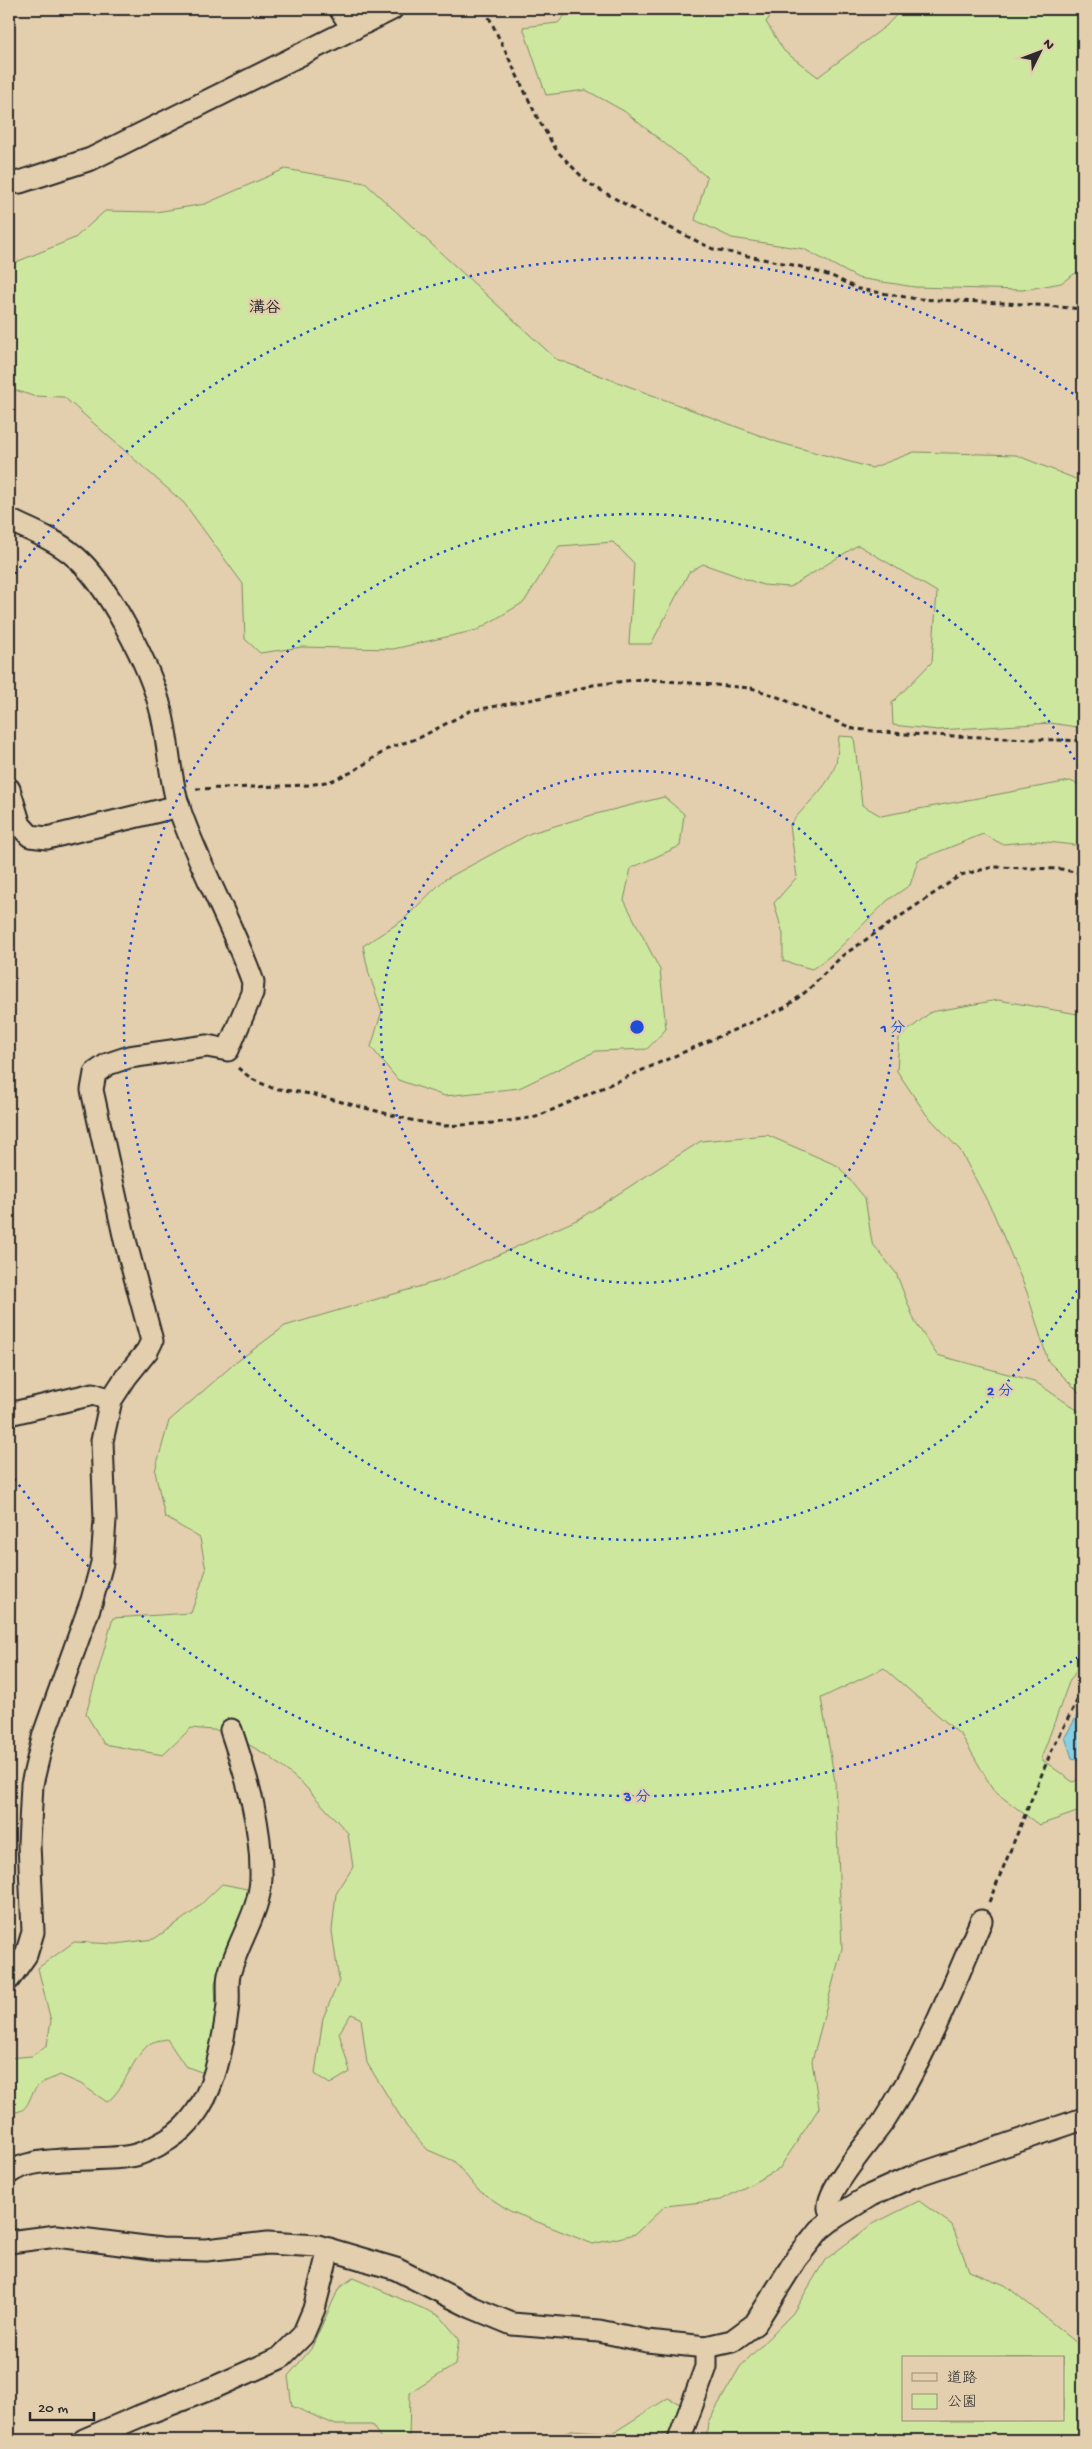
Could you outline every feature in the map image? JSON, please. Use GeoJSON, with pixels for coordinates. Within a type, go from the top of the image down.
{"type":"FeatureCollection","features":[{"type":"Feature","properties":{"kind":"street"},"geometry":{"type":"LineString","coordinates":[[340,9],[353,29]]}},
{"type":"Feature","properties":{"kind":"street"},"geometry":{"type":"LineString","coordinates":[[9,183],[20,182],[91,159],[392,9]]}},
{"type":"Feature","properties":{"kind":"street"},"geometry":{"type":"LineString","coordinates":[[9,520],[54,542],[73,555],[99,583],[116,608],[146,670],[161,709],[177,798],[253,982],[252,993],[228,1050],[207,1046],[129,1057],[108,1064],[95,1073],[92,1090],[125,1240],[145,1309],[152,1341],[147,1352],[126,1377],[111,1400],[102,1441],[105,1520],[102,1563],[92,1600],[44,1734],[32,1784],[30,1844],[33,1932],[26,1955],[9,1979]]}},
{"type":"Feature","properties":{"kind":"street"},"geometry":{"type":"LineString","coordinates":[[9,789],[20,824],[30,836],[47,838],[177,798]]}},
{"type":"Feature","properties":{"kind":"street"},"geometry":{"type":"LineString","coordinates":[[9,1414],[92,1394],[111,1400]]}},
{"type":"Feature","properties":{"kind":"street"},"geometry":{"type":"LineString","coordinates":[[9,2173],[41,2162],[134,2156],[170,2139],[187,2123],[193,2117],[214,2079],[228,2003],[229,1976],[252,1918],[261,1880],[259,1832],[249,1786],[231,1730]]}},
{"type":"Feature","properties":{"kind":"street"},"geometry":{"type":"LineString","coordinates":[[834,2218],[829,2209],[830,2197],[857,2155],[883,2122],[924,2049],[981,1921]]}},
{"type":"Feature","properties":{"kind":"street"},"geometry":{"type":"LineString","coordinates":[[9,2242],[57,2236],[161,2249],[206,2250],[268,2243],[318,2246],[396,2269],[471,2307],[512,2324],[599,2331],[647,2342],[706,2347],[732,2341],[755,2324],[796,2259],[819,2230],[834,2218],[871,2195],[911,2177],[1083,2119]]}},
{"type":"Feature","properties":{"kind":"street"},"geometry":{"type":"LineString","coordinates":[[84,2440],[140,2416],[215,2388],[280,2358],[303,2335],[314,2309],[329,2249]]}},
{"type":"Feature","properties":{"kind":"street"},"geometry":{"type":"LineString","coordinates":[[679,2440],[706,2367],[706,2347]]}},
{"type":"Feature","properties":{"kind":"path"},"geometry":{"type":"LineString","coordinates":[[485,9],[538,119],[557,151],[588,183],[644,215],[713,248],[798,266],[834,277],[858,289],[917,299],[1025,304],[1083,309]]}},
{"type":"Feature","properties":{"kind":"path"},"geometry":{"type":"LineString","coordinates":[[177,798],[309,785],[331,781],[352,772],[391,747],[418,738],[470,711],[556,696],[593,685],[642,679],[751,688],[773,695],[854,729],[904,734],[1083,742]]}},
{"type":"Feature","properties":{"kind":"path"},"geometry":{"type":"LineString","coordinates":[[228,1050],[234,1064],[252,1079],[272,1088],[311,1094],[411,1120],[444,1126],[494,1123],[536,1117],[786,1007],[808,990],[842,956],[960,876],[993,868],[1061,869],[1083,874]]}},
{"type":"Feature","properties":{"kind":"path"},"geometry":{"type":"LineString","coordinates":[[981,1921],[1051,1752],[1083,1689]]}},
{"type":"Feature","properties":{"kind":"green space"},"geometry":{"type":"Polygon","coordinates":[[[571,9],[775,9],[766,22],[784,51],[818,77],[886,26],[902,9],[1083,9],[1083,268],[1061,283],[1023,290],[915,287],[858,278],[804,249],[732,238],[695,220],[707,177],[624,111],[586,90],[546,95],[523,27],[558,23],[571,9]]]}},
{"type":"Feature","properties":{"kind":"green space"},"geometry":{"type":"Polygon","coordinates":[[[285,169],[365,183],[556,359],[777,442],[872,468],[914,452],[1016,455],[1083,482],[1083,728],[1051,723],[938,730],[893,725],[892,703],[932,662],[937,592],[858,545],[790,587],[763,585],[703,564],[689,572],[651,644],[629,644],[634,563],[613,542],[559,546],[524,602],[477,630],[393,649],[302,647],[260,653],[245,639],[243,584],[184,503],[64,397],[33,396],[9,388],[9,265],[75,238],[105,211],[156,212],[205,204],[285,169]]]}},
{"type":"Feature","properties":{"kind":"green space"},"geometry":{"type":"Polygon","coordinates":[[[839,736],[854,737],[862,805],[881,816],[1070,781],[1083,786],[1083,846],[1039,841],[1002,844],[983,834],[918,860],[910,885],[888,900],[834,953],[812,969],[783,961],[783,934],[774,903],[797,877],[790,825],[822,788],[833,772],[837,760],[839,736]]]}},
{"type":"Feature","properties":{"kind":"green space"},"geometry":{"type":"Polygon","coordinates":[[[664,797],[684,814],[680,846],[631,868],[624,900],[660,970],[666,1029],[647,1049],[596,1051],[519,1088],[445,1096],[398,1080],[371,1047],[382,1011],[369,974],[363,946],[403,920],[444,880],[531,833],[664,797]]]}},
{"type":"Feature","properties":{"kind":"green space"},"geometry":{"type":"Polygon","coordinates":[[[998,1000],[1083,1015],[1083,1396],[1048,1361],[1027,1292],[993,1212],[960,1150],[926,1114],[897,1071],[899,1038],[931,1012],[998,1000]]]}},
{"type":"Feature","properties":{"kind":"green space"},"geometry":{"type":"Polygon","coordinates":[[[767,1135],[838,1166],[865,1198],[872,1243],[896,1273],[915,1322],[937,1355],[1034,1381],[1083,1414],[1083,1661],[1069,1682],[1041,1759],[1073,1782],[1083,1778],[1083,1810],[1039,1825],[994,1791],[962,1736],[884,1668],[821,1698],[835,1782],[842,1948],[812,2061],[819,2108],[779,2169],[721,2200],[665,2206],[635,2234],[593,2244],[510,2211],[478,2190],[454,2161],[428,2150],[407,2127],[367,2063],[361,2018],[351,2014],[339,2033],[350,2072],[330,2084],[315,2074],[323,2018],[339,1981],[332,1931],[336,1894],[353,1867],[348,1833],[304,1785],[269,1756],[224,1731],[191,1728],[163,1755],[104,1744],[86,1714],[113,1618],[191,1613],[206,1570],[200,1538],[165,1517],[155,1471],[169,1421],[234,1364],[285,1326],[442,1280],[579,1219],[701,1141],[767,1135]]]}},
{"type":"Feature","properties":{"kind":"green space"},"geometry":{"type":"Polygon","coordinates":[[[222,1884],[247,1889],[246,1908],[228,1943],[215,1983],[217,2043],[204,2073],[185,2066],[167,2039],[159,2040],[150,2044],[142,2052],[118,2090],[107,2102],[81,2084],[60,2075],[39,2085],[22,2110],[9,2112],[9,2058],[32,2056],[47,2045],[51,2021],[38,1968],[74,1942],[116,1944],[154,1939],[193,1912],[222,1884]]]}},
{"type":"Feature","properties":{"kind":"green space"},"geometry":{"type":"Polygon","coordinates":[[[919,2201],[952,2225],[969,2271],[1005,2285],[1083,2348],[1083,2440],[706,2440],[708,2422],[740,2367],[793,2313],[825,2260],[871,2225],[919,2201]]]}},
{"type":"Feature","properties":{"kind":"green space"},"geometry":{"type":"Polygon","coordinates":[[[353,2278],[440,2316],[459,2339],[455,2365],[410,2393],[409,2440],[382,2440],[372,2425],[336,2425],[292,2406],[288,2376],[311,2349],[339,2288],[353,2278]]]}},
{"type":"Feature","properties":{"kind":"green space"},"geometry":{"type":"Polygon","coordinates":[[[668,2398],[680,2404],[673,2432],[646,2440],[553,2440],[572,2430],[613,2433],[668,2398]]]}},
{"type":"Feature","properties":{"kind":"water"},"geometry":{"type":"Polygon","coordinates":[[[1083,1705],[1083,1761],[1072,1758],[1065,1737],[1083,1705]]]}},
{"type":"Feature","properties":{"kind":"district","name":"溝谷"},"geometry":{"type":"Point","coordinates":[265,309]}}]}
